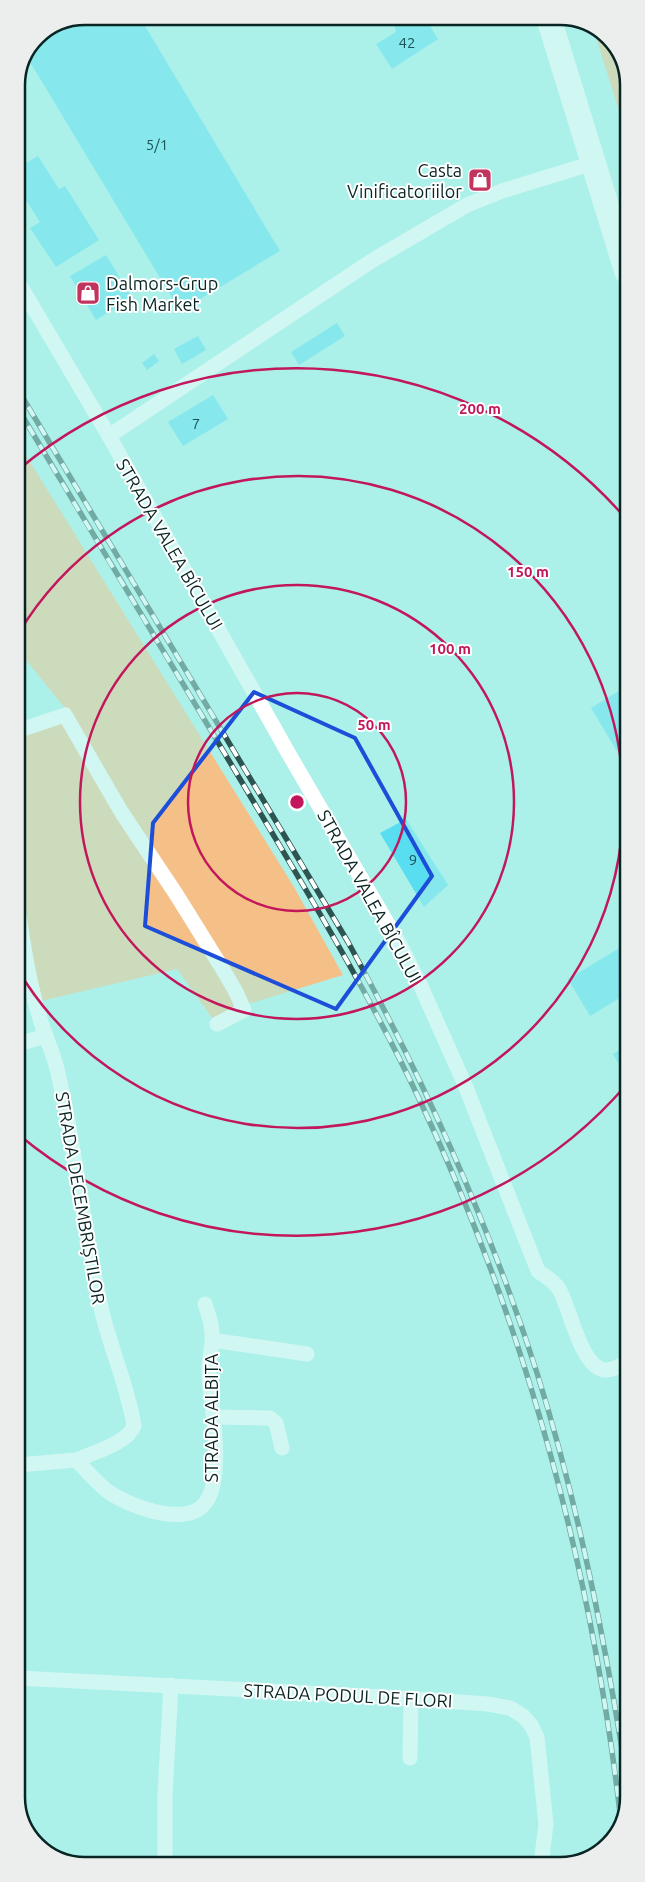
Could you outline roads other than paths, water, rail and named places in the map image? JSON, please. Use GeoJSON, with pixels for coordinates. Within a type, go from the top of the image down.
{"type":"FeatureCollection","features":[{"type":"Feature","properties":{"kind":"main road"},"geometry":{"type":"LineString","coordinates":[[551,25],[620,250]]}},
{"type":"Feature","properties":{"kind":"street"},"geometry":{"type":"LineString","coordinates":[[109,436],[373,260],[467,205],[502,191],[593,163]]}},
{"type":"Feature","properties":{"kind":"street","name":"STRADA VALEA BÎCULUI"},"geometry":{"type":"LineString","coordinates":[[25,294],[109,436],[280,738],[399,943],[465,1085],[538,1271],[554,1282],[560,1290],[582,1347],[590,1361],[597,1367],[606,1370],[620,1366]]}},
{"type":"Feature","properties":{"kind":"street"},"geometry":{"type":"LineString","coordinates":[[25,728],[65,715],[112,797],[176,894],[236,992],[244,1010],[217,1024]]}},
{"type":"Feature","properties":{"kind":"street","name":"STRADA DECEMBRIȘTILOR"},"geometry":{"type":"LineString","coordinates":[[25,951],[31,987],[58,1070],[88,1244],[102,1312],[121,1374],[134,1426],[132,1432],[123,1439],[76,1460]]}},
{"type":"Feature","properties":{"kind":"street"},"geometry":{"type":"LineString","coordinates":[[25,1042],[46,1036]]}},
{"type":"Feature","properties":{"kind":"street","name":"STRADA ALBIȚA"},"geometry":{"type":"LineString","coordinates":[[76,1460],[106,1490],[125,1501],[166,1514],[183,1515],[196,1511],[207,1502],[212,1487],[215,1460],[214,1417],[208,1366],[212,1340],[211,1322],[205,1304]]}},
{"type":"Feature","properties":{"kind":"street"},"geometry":{"type":"LineString","coordinates":[[212,1340],[307,1354]]}},
{"type":"Feature","properties":{"kind":"street"},"geometry":{"type":"LineString","coordinates":[[214,1417],[270,1418],[276,1423],[282,1448]]}},
{"type":"Feature","properties":{"kind":"street"},"geometry":{"type":"LineString","coordinates":[[25,1464],[76,1460]]}},
{"type":"Feature","properties":{"kind":"street","name":"STRADA PODUL DE FLORI"},"geometry":{"type":"LineString","coordinates":[[25,1678],[411,1699],[488,1704],[510,1708],[523,1716],[531,1725],[537,1737],[546,1824],[542,1857]]}},
{"type":"Feature","properties":{"kind":"street"},"geometry":{"type":"LineString","coordinates":[[165,1857],[165,1795],[171,1685]]}},
{"type":"Feature","properties":{"kind":"street"},"geometry":{"type":"LineString","coordinates":[[410,1758],[411,1699]]}},
{"type":"Feature","properties":{"kind":"railway"},"geometry":{"type":"LineString","coordinates":[[25,401],[348,942],[429,1099],[498,1262],[537,1373],[566,1476],[591,1581],[620,1740]]}},
{"type":"Feature","properties":{"kind":"railway"},"geometry":{"type":"LineString","coordinates":[[25,420],[337,944],[381,1022],[421,1103],[459,1188],[493,1275],[523,1364],[550,1454],[573,1545],[593,1637],[609,1729],[619,1808]]}},
{"type":"Feature","properties":{"kind":"place","name":"Casta Vinificatoriilor"},"geometry":{"type":"Point","coordinates":[480,180]}},
{"type":"Feature","properties":{"kind":"place","name":"Dalmors-Grup Fish Market"},"geometry":{"type":"Point","coordinates":[88,293]}}]}
